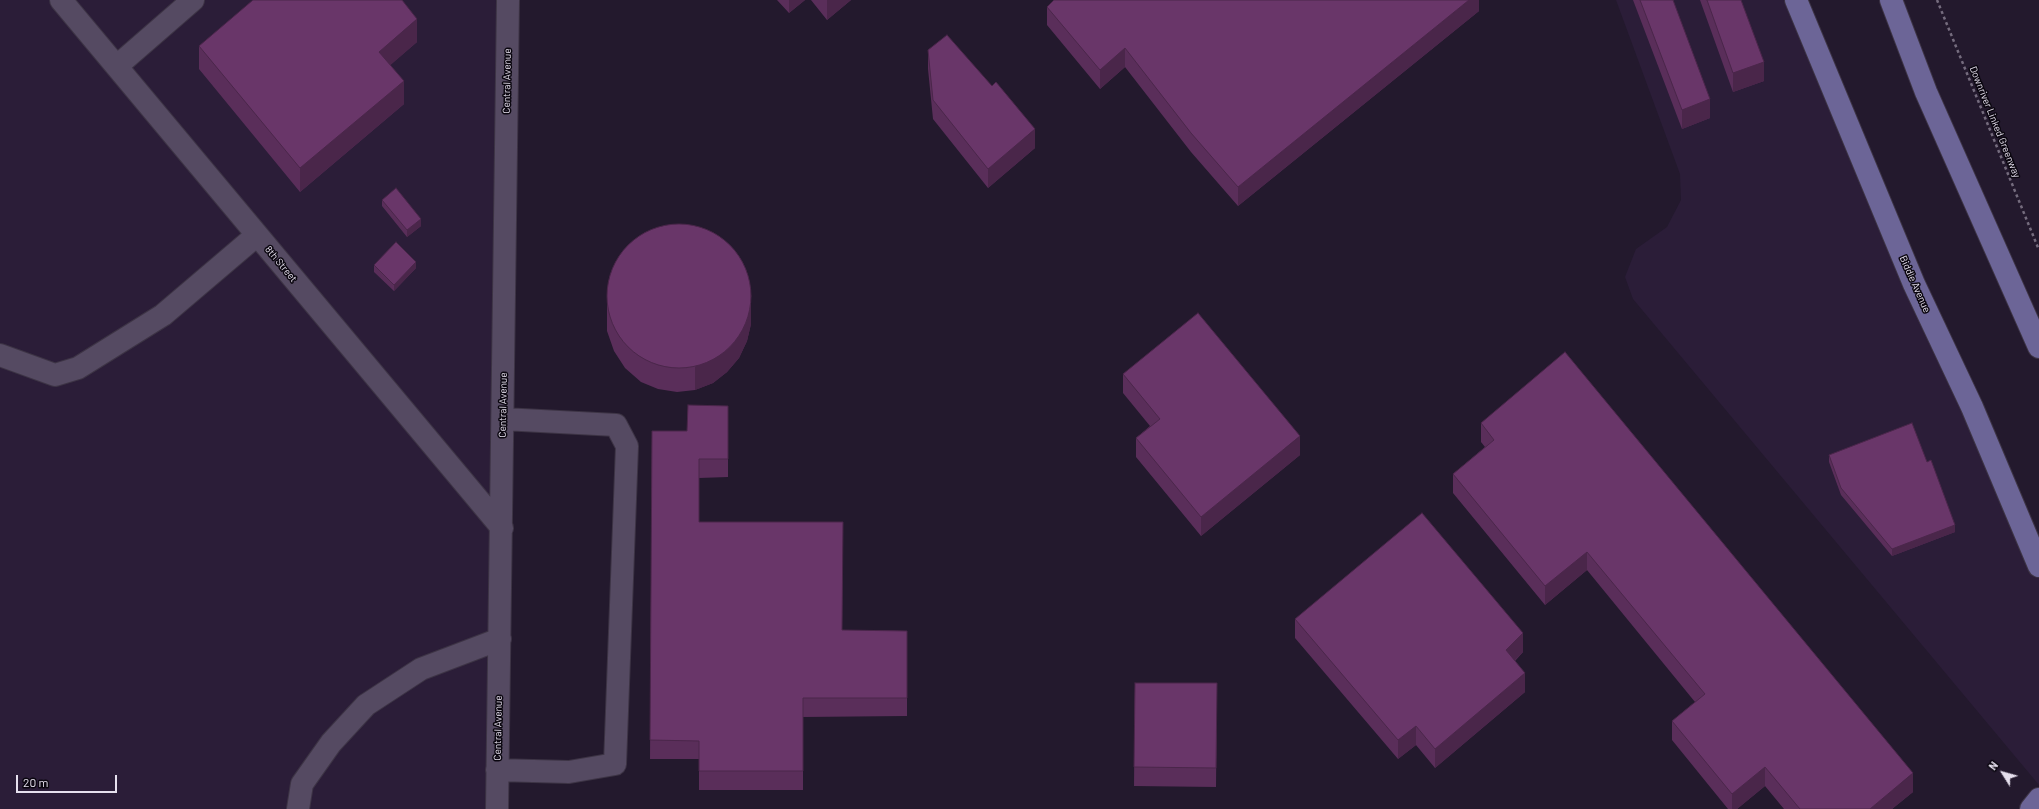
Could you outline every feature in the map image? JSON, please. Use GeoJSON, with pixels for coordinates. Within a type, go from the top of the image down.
{"type":"FeatureCollection","features":[{"type":"Feature","properties":{"kind":"main road","name":"Biddle Avenue"},"geometry":{"type":"LineString","coordinates":[[1796,0],[1914,284],[1972,407],[2039,566]]}},
{"type":"Feature","properties":{"kind":"main road"},"geometry":{"type":"LineString","coordinates":[[1891,0],[1926,92],[2039,347]]}},
{"type":"Feature","properties":{"kind":"main road"},"geometry":{"type":"LineString","coordinates":[[2031,809],[2039,799]]}},
{"type":"Feature","properties":{"kind":"street","name":"8th Street"},"geometry":{"type":"LineString","coordinates":[[61,0],[502,528]]}},
{"type":"Feature","properties":{"kind":"street"},"geometry":{"type":"LineString","coordinates":[[117,66],[193,0]]}},
{"type":"Feature","properties":{"kind":"street","name":"Central Avenue"},"geometry":{"type":"LineString","coordinates":[[497,809],[508,0]]}},
{"type":"Feature","properties":{"kind":"street"},"geometry":{"type":"LineString","coordinates":[[0,356],[55,374],[78,368],[162,316],[257,235]]}},
{"type":"Feature","properties":{"kind":"street"},"geometry":{"type":"LineString","coordinates":[[497,770],[569,772],[615,764],[627,446],[616,425],[503,419]]}},
{"type":"Feature","properties":{"kind":"street"},"geometry":{"type":"LineString","coordinates":[[298,809],[302,784],[331,743],[366,705],[421,670],[500,639]]}},
{"type":"Feature","properties":{"kind":"path","name":"Downriver Linked Greenway"},"geometry":{"type":"LineString","coordinates":[[1937,0],[2039,250]]}},
{"type":"Feature","properties":{"kind":"shaded area"},"geometry":{"type":"Polygon","coordinates":[[[0,0],[508,0],[497,809],[0,809],[0,0]]]}},
{"type":"Feature","properties":{"kind":"shaded area"},"geometry":{"type":"Polygon","coordinates":[[[1616,0],[1796,0],[2039,572],[2039,785],[1633,299],[1625,277],[1636,249],[1667,227],[1681,200],[1680,174],[1616,0]]]}},
{"type":"Feature","properties":{"kind":"building"},"geometry":{"type":"Polygon","coordinates":[[[253,0],[402,0],[417,19],[379,52],[404,81],[300,168],[199,46],[253,0]]]}},
{"type":"Feature","properties":{"kind":"building"},"geometry":{"type":"Polygon","coordinates":[[[1054,0],[1469,0],[1238,187],[1191,133],[1125,48],[1100,70],[1047,7],[1054,0]]]}},
{"type":"Feature","properties":{"kind":"building"},"geometry":{"type":"Polygon","coordinates":[[[1640,0],[1673,0],[1710,99],[1682,110],[1640,0]]]}},
{"type":"Feature","properties":{"kind":"building"},"geometry":{"type":"Polygon","coordinates":[[[1707,0],[1741,0],[1764,62],[1733,73],[1707,0]]]}},
{"type":"Feature","properties":{"kind":"building"},"geometry":{"type":"Polygon","coordinates":[[[947,35],[992,86],[996,82],[1035,129],[988,169],[933,100],[928,50],[947,35]]]}},
{"type":"Feature","properties":{"kind":"building"},"geometry":{"type":"Polygon","coordinates":[[[396,188],[421,219],[407,230],[382,200],[396,188]]]}},
{"type":"Feature","properties":{"kind":"building"},"geometry":{"type":"Polygon","coordinates":[[[679,224],[700,227],[719,236],[730,245],[739,256],[748,275],[751,296],[748,317],[739,336],[730,347],[719,356],[700,365],[679,368],[658,365],[639,356],[628,347],[619,336],[610,317],[607,296],[610,275],[619,256],[628,245],[639,236],[658,227],[679,224]]]}},
{"type":"Feature","properties":{"kind":"building"},"geometry":{"type":"Polygon","coordinates":[[[396,242],[416,262],[394,285],[374,265],[396,242]]]}},
{"type":"Feature","properties":{"kind":"building"},"geometry":{"type":"Polygon","coordinates":[[[1198,313],[1300,436],[1201,517],[1136,438],[1160,419],[1123,374],[1198,313]]]}},
{"type":"Feature","properties":{"kind":"building"},"geometry":{"type":"Polygon","coordinates":[[[1565,352],[1913,773],[1870,809],[1800,809],[1765,767],[1732,794],[1672,721],[1705,694],[1587,552],[1545,586],[1453,474],[1494,440],[1481,423],[1565,352]]]}},
{"type":"Feature","properties":{"kind":"building"},"geometry":{"type":"Polygon","coordinates":[[[688,405],[728,406],[728,459],[699,459],[699,522],[843,522],[842,630],[907,631],[907,698],[803,698],[803,771],[699,771],[699,741],[650,740],[652,431],[687,431],[688,405]]]}},
{"type":"Feature","properties":{"kind":"building"},"geometry":{"type":"Polygon","coordinates":[[[1912,423],[1927,462],[1931,460],[1955,525],[1892,549],[1841,488],[1829,455],[1912,423]]]}},
{"type":"Feature","properties":{"kind":"building"},"geometry":{"type":"Polygon","coordinates":[[[1422,513],[1523,633],[1506,650],[1525,673],[1435,749],[1416,726],[1398,740],[1295,619],[1422,513]]]}},
{"type":"Feature","properties":{"kind":"building"},"geometry":{"type":"Polygon","coordinates":[[[1135,683],[1217,683],[1216,768],[1134,767],[1135,683]]]}}]}
